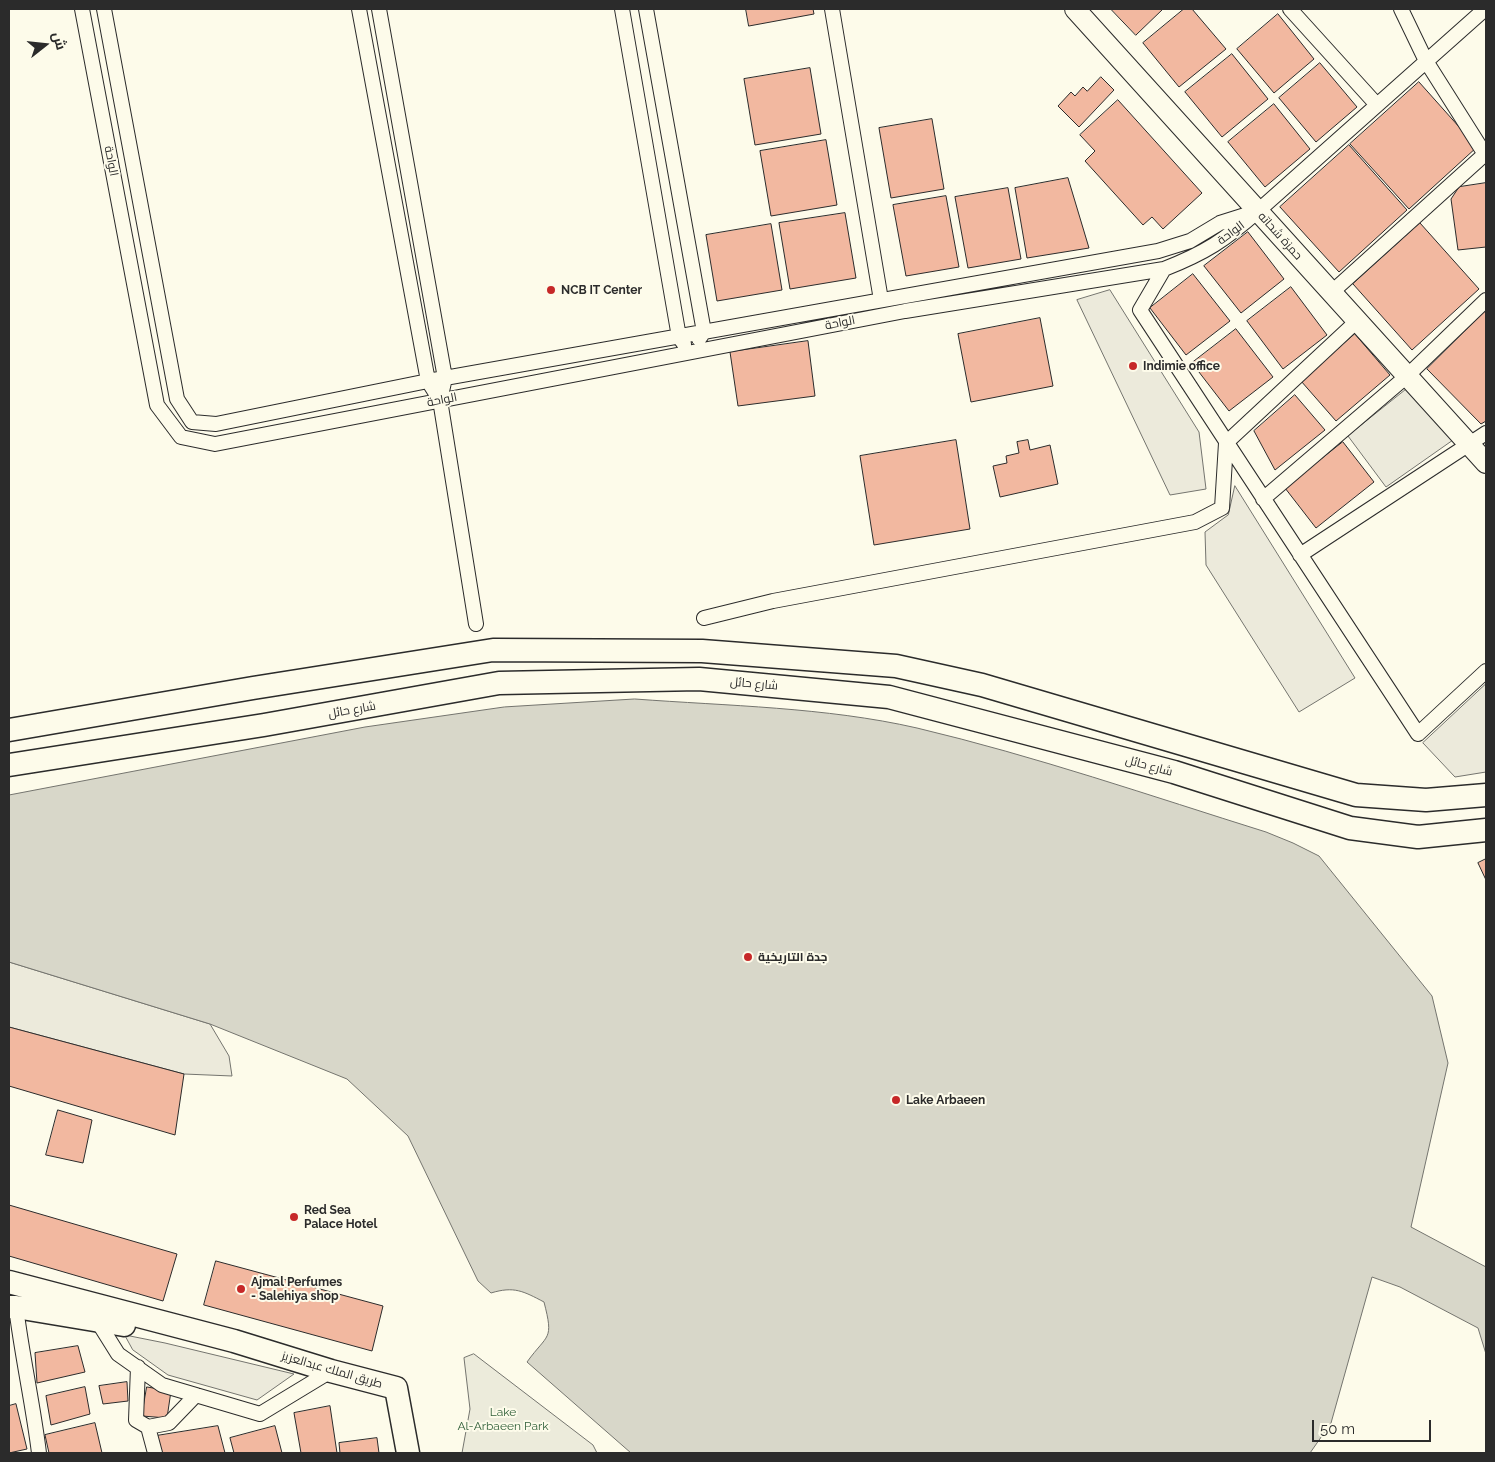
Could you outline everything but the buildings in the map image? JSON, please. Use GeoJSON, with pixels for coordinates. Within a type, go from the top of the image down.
{"type":"FeatureCollection","features":[{"type":"Feature","properties":{"kind":"main road","name":"حمزة شحاته"},"geometry":{"type":"LineString","coordinates":[[1075,9],[1486,463]]}},
{"type":"Feature","properties":{"kind":"main road"},"geometry":{"type":"LineString","coordinates":[[9,730],[253,688],[493,650],[702,651],[896,666],[982,685],[1356,795],[1426,800],[1486,795]]}},
{"type":"Feature","properties":{"kind":"main road","name":"شارع حائل"},"geometry":{"type":"LineString","coordinates":[[9,765],[264,725],[499,683],[699,679],[889,697],[1174,772],[1350,828],[1418,836],[1486,830]]}},
{"type":"Feature","properties":{"kind":"main road","name":"طريق الملك عبدالعزيز"},"geometry":{"type":"LineString","coordinates":[[9,1282],[234,1341],[331,1371],[396,1388],[408,1453]]}},
{"type":"Feature","properties":{"kind":"main road","name":"طريق الملك عبدالعزيز"},"geometry":{"type":"LineString","coordinates":[[13,1307],[98,1322],[234,1341]]}},
{"type":"Feature","properties":{"kind":"street","name":"الواحة"},"geometry":{"type":"LineString","coordinates":[[82,9],[157,405],[181,437],[215,444],[689,351],[905,311],[1164,269],[1199,255],[1230,235],[1258,211]]}},
{"type":"Feature","properties":{"kind":"street","name":"الواحة"},"geometry":{"type":"LineString","coordinates":[[104,9],[176,399],[192,422],[216,424],[428,381],[1158,251],[1190,241],[1220,223],[1258,211]]}},
{"type":"Feature","properties":{"kind":"street"},"geometry":{"type":"LineString","coordinates":[[359,9],[428,381],[440,400]]}},
{"type":"Feature","properties":{"kind":"street"},"geometry":{"type":"LineString","coordinates":[[379,9],[445,378],[440,400],[476,624]]}},
{"type":"Feature","properties":{"kind":"street"},"geometry":{"type":"LineString","coordinates":[[622,9],[679,337],[689,351],[704,332],[646,9]]}},
{"type":"Feature","properties":{"kind":"street"},"geometry":{"type":"LineString","coordinates":[[832,9],[881,300]]}},
{"type":"Feature","properties":{"kind":"street"},"geometry":{"type":"LineString","coordinates":[[1290,9],[1377,105]]}},
{"type":"Feature","properties":{"kind":"street"},"geometry":{"type":"LineString","coordinates":[[1332,292],[1486,155],[1426,61],[1401,9]]}},
{"type":"Feature","properties":{"kind":"street"},"geometry":{"type":"LineString","coordinates":[[1258,211],[1485,9]]}},
{"type":"Feature","properties":{"kind":"street"},"geometry":{"type":"LineString","coordinates":[[1164,269],[1140,310],[1418,734],[1486,671]]}},
{"type":"Feature","properties":{"kind":"street"},"geometry":{"type":"LineString","coordinates":[[1263,499],[1407,376],[1486,300]]}},
{"type":"Feature","properties":{"kind":"street"},"geometry":{"type":"LineString","coordinates":[[704,618],[773,600],[1195,522],[1222,508],[1226,442],[1357,320]]}},
{"type":"Feature","properties":{"kind":"street"},"geometry":{"type":"LineString","coordinates":[[1300,555],[1468,443],[1486,433]]}},
{"type":"Feature","properties":{"kind":"street"},"geometry":{"type":"LineString","coordinates":[[13,1307],[35,1419],[39,1453]]}},
{"type":"Feature","properties":{"kind":"street"},"geometry":{"type":"LineString","coordinates":[[98,1322],[118,1354],[162,1385],[260,1414],[331,1371]]}},
{"type":"Feature","properties":{"kind":"street"},"geometry":{"type":"LineString","coordinates":[[138,1368],[136,1420],[148,1427],[169,1423],[196,1394]]}},
{"type":"Feature","properties":{"kind":"street"},"geometry":{"type":"LineString","coordinates":[[148,1427],[155,1453]]}},
{"type":"Feature","properties":{"kind":"green space","name":"Lake Al-Arbaeen Park"},"geometry":{"type":"Polygon","coordinates":[[[474,1354],[593,1445],[597,1453],[462,1453],[470,1409],[464,1358],[474,1354]]]}},
{"type":"Feature","properties":{"kind":"shaded area","name":"Indimie office"},"geometry":{"type":"Polygon","coordinates":[[[1110,290],[1199,432],[1206,489],[1170,495],[1077,300],[1110,290]]]}},
{"type":"Feature","properties":{"kind":"shaded area"},"geometry":{"type":"Polygon","coordinates":[[[1408,388],[1453,440],[1386,487],[1348,436],[1408,388]]]}},
{"type":"Feature","properties":{"kind":"shaded area"},"geometry":{"type":"Polygon","coordinates":[[[1235,486],[1355,678],[1299,712],[1206,565],[1205,532],[1228,515],[1235,486]]]}},
{"type":"Feature","properties":{"kind":"shaded area"},"geometry":{"type":"Polygon","coordinates":[[[1486,684],[1486,772],[1455,777],[1423,743],[1486,684]]]}},
{"type":"Feature","properties":{"kind":"shaded area"},"geometry":{"type":"Polygon","coordinates":[[[635,699],[812,711],[917,728],[1049,764],[1266,832],[1319,856],[1432,996],[1448,1063],[1411,1227],[1486,1267],[1486,1354],[1478,1328],[1400,1287],[1372,1277],[1331,1423],[1310,1453],[631,1453],[527,1362],[544,1341],[549,1330],[544,1302],[518,1291],[506,1290],[491,1293],[478,1281],[408,1136],[347,1079],[210,1024],[9,962],[9,795],[365,727],[504,707],[635,699]]]}},
{"type":"Feature","properties":{"kind":"shaded area"},"geometry":{"type":"Polygon","coordinates":[[[9,962],[210,1024],[229,1056],[232,1076],[184,1074],[9,1027],[9,962]]]}},
{"type":"Feature","properties":{"kind":"shaded area"},"geometry":{"type":"Polygon","coordinates":[[[125,1335],[294,1374],[257,1400],[168,1375],[133,1350],[125,1335]]]}},
{"type":"Feature","properties":{"kind":"place","name":"NCB IT Center"},"geometry":{"type":"Point","coordinates":[551,290]}},
{"type":"Feature","properties":{"kind":"place","name":"Indimie office"},"geometry":{"type":"Point","coordinates":[1133,366]}},
{"type":"Feature","properties":{"kind":"place","name":"جدة التاريخية"},"geometry":{"type":"Point","coordinates":[748,957]}},
{"type":"Feature","properties":{"kind":"place","name":"Lake Arbaeen"},"geometry":{"type":"Point","coordinates":[896,1100]}},
{"type":"Feature","properties":{"kind":"place","name":"Red Sea Palace Hotel"},"geometry":{"type":"Point","coordinates":[294,1217]}},
{"type":"Feature","properties":{"kind":"place","name":"Ajmal Perfumes - Salehiya shop"},"geometry":{"type":"Point","coordinates":[241,1289]}}]}
